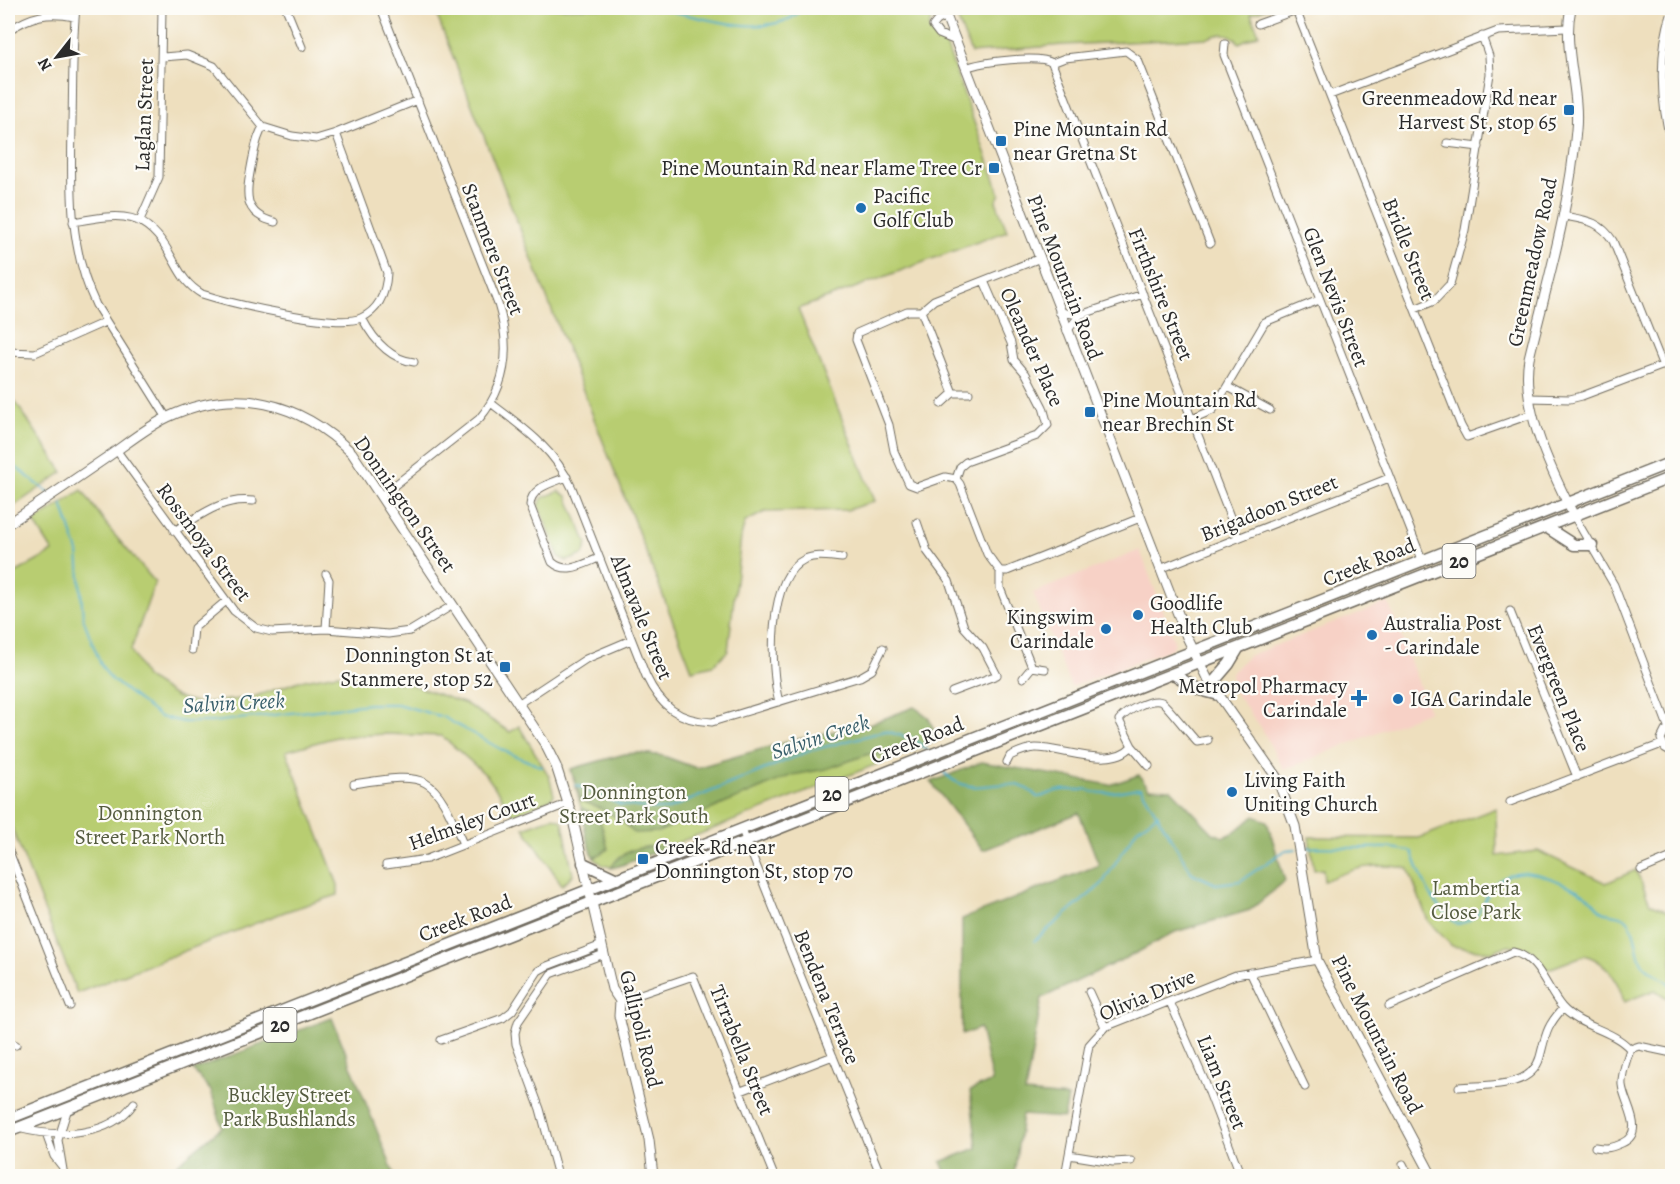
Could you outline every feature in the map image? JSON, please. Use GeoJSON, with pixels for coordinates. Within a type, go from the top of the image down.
{"type":"FeatureCollection","features":[{"type":"Feature","properties":{"kind":"main road","name":"Creek Road"},"geometry":{"type":"LineString","coordinates":[[8,1119],[1672,462]]}},
{"type":"Feature","properties":{"kind":"main road","name":"Creek Road"},"geometry":{"type":"LineString","coordinates":[[13,1130],[1672,477]]}},
{"type":"Feature","properties":{"kind":"main road"},"geometry":{"type":"LineString","coordinates":[[1546,527],[1574,545],[1592,545]]}},
{"type":"Feature","properties":{"kind":"main road"},"geometry":{"type":"LineString","coordinates":[[1211,685],[1229,664],[1238,649]]}},
{"type":"Feature","properties":{"kind":"main road"},"geometry":{"type":"LineString","coordinates":[[1173,674],[1200,690],[1219,695]]}},
{"type":"Feature","properties":{"kind":"main road"},"geometry":{"type":"LineString","coordinates":[[583,863],[617,879]]}},
{"type":"Feature","properties":{"kind":"street"},"geometry":{"type":"LineString","coordinates":[[76,8],[73,222],[87,287],[105,322],[167,418]]}},
{"type":"Feature","properties":{"kind":"street","name":"Laglan Street"},"geometry":{"type":"LineString","coordinates":[[140,220],[159,177],[163,57],[162,8]]}},
{"type":"Feature","properties":{"kind":"street"},"geometry":{"type":"LineString","coordinates":[[286,8],[302,47]]}},
{"type":"Feature","properties":{"kind":"street","name":"Stanmere Street"},"geometry":{"type":"LineString","coordinates":[[381,8],[506,329],[506,356],[502,381],[492,404],[478,419],[381,496]]}},
{"type":"Feature","properties":{"kind":"street","name":"Greenmeadow Road"},"geometry":{"type":"LineString","coordinates":[[1570,8],[1568,28],[1576,119],[1564,216],[1529,357],[1529,398],[1532,414],[1574,516]]}},
{"type":"Feature","properties":{"kind":"street"},"geometry":{"type":"LineString","coordinates":[[1258,24],[1299,9]]}},
{"type":"Feature","properties":{"kind":"street","name":"Bridle Street"},"geometry":{"type":"LineString","coordinates":[[1299,9],[1330,95],[1467,437],[1532,414]]}},
{"type":"Feature","properties":{"kind":"street","name":"Pine Mountain Road"},"geometry":{"type":"LineString","coordinates":[[944,12],[1038,259],[1199,664],[1211,685],[1273,770],[1295,826],[1317,960],[1432,1176]]}},
{"type":"Feature","properties":{"kind":"street","name":"Pine Mountain Road"},"geometry":{"type":"LineString","coordinates":[[944,12],[933,26],[939,34],[956,42]]}},
{"type":"Feature","properties":{"kind":"street"},"geometry":{"type":"LineString","coordinates":[[1672,12],[1665,42],[1666,124],[1672,145]]}},
{"type":"Feature","properties":{"kind":"street"},"geometry":{"type":"LineString","coordinates":[[8,31],[24,20],[41,14],[75,17]]}},
{"type":"Feature","properties":{"kind":"street"},"geometry":{"type":"LineString","coordinates":[[1330,95],[1482,36],[1516,28],[1568,28]]}},
{"type":"Feature","properties":{"kind":"street"},"geometry":{"type":"LineString","coordinates":[[1415,309],[1434,301],[1450,284],[1465,230],[1490,74],[1489,56],[1482,36]]}},
{"type":"Feature","properties":{"kind":"street"},"geometry":{"type":"LineString","coordinates":[[1665,42],[1672,45]]}},
{"type":"Feature","properties":{"kind":"street","name":"Glen Nevis Street"},"geometry":{"type":"LineString","coordinates":[[1225,44],[1224,55],[1423,562]]}},
{"type":"Feature","properties":{"kind":"street"},"geometry":{"type":"LineString","coordinates":[[966,68],[983,62],[1041,59],[1052,63],[1065,58],[1126,51],[1138,60],[1210,243]]}},
{"type":"Feature","properties":{"kind":"street"},"geometry":{"type":"LineString","coordinates":[[163,57],[187,55],[214,66],[263,127],[300,137],[316,139],[336,134],[418,100]]}},
{"type":"Feature","properties":{"kind":"street","name":"Firthshire Street"},"geometry":{"type":"LineString","coordinates":[[1052,63],[1238,537]]}},
{"type":"Feature","properties":{"kind":"street"},"geometry":{"type":"LineString","coordinates":[[263,127],[257,136],[246,193],[255,212],[263,219],[275,222]]}},
{"type":"Feature","properties":{"kind":"street"},"geometry":{"type":"LineString","coordinates":[[73,222],[116,215],[140,220],[158,235],[189,287],[202,294],[329,320],[349,321],[362,318],[383,296],[387,273],[336,134]]}},
{"type":"Feature","properties":{"kind":"street"},"geometry":{"type":"LineString","coordinates":[[1446,143],[1479,147]]}},
{"type":"Feature","properties":{"kind":"street"},"geometry":{"type":"LineString","coordinates":[[1564,216],[1595,222],[1613,241],[1663,366]]}},
{"type":"Feature","properties":{"kind":"street"},"geometry":{"type":"LineString","coordinates":[[1032,668],[1000,588],[1000,571],[987,554],[956,479],[945,477],[918,487],[909,484],[894,452],[889,425],[856,340],[857,333],[863,328],[907,311],[921,311],[934,300],[1038,259]]}},
{"type":"Feature","properties":{"kind":"street","name":"Oleander Place"},"geometry":{"type":"LineString","coordinates":[[956,479],[960,467],[966,462],[1036,436],[1047,425],[1043,407],[1026,374],[1014,360],[1011,343],[984,281]]}},
{"type":"Feature","properties":{"kind":"street"},"geometry":{"type":"LineString","coordinates":[[1059,312],[1080,315],[1143,294]]}},
{"type":"Feature","properties":{"kind":"street"},"geometry":{"type":"LineString","coordinates":[[1192,419],[1213,410],[1265,322],[1319,300]]}},
{"type":"Feature","properties":{"kind":"street"},"geometry":{"type":"LineString","coordinates":[[921,311],[953,393]]}},
{"type":"Feature","properties":{"kind":"street"},"geometry":{"type":"LineString","coordinates":[[1067,331],[1080,315]]}},
{"type":"Feature","properties":{"kind":"street"},"geometry":{"type":"LineString","coordinates":[[362,318],[387,351],[403,361],[414,362]]}},
{"type":"Feature","properties":{"kind":"street"},"geometry":{"type":"LineString","coordinates":[[8,352],[34,353],[105,322]]}},
{"type":"Feature","properties":{"kind":"street"},"geometry":{"type":"LineString","coordinates":[[1529,398],[1570,399],[1672,362]]}},
{"type":"Feature","properties":{"kind":"street"},"geometry":{"type":"LineString","coordinates":[[1228,387],[1270,410]]}},
{"type":"Feature","properties":{"kind":"street"},"geometry":{"type":"LineString","coordinates":[[941,404],[953,393],[969,393]]}},
{"type":"Feature","properties":{"kind":"street","name":"Donnington Street"},"geometry":{"type":"LineString","coordinates":[[8,524],[167,418],[217,402],[260,402],[296,412],[317,423],[344,446],[381,496],[551,755],[569,803],[588,890]]}},
{"type":"Feature","properties":{"kind":"street","name":"Almavale Street"},"geometry":{"type":"LineString","coordinates":[[492,404],[542,444],[557,460],[567,477],[653,692],[677,715],[693,721],[712,722],[860,677],[872,670],[883,648]]}},
{"type":"Feature","properties":{"kind":"street","name":"Rossmoya Street"},"geometry":{"type":"LineString","coordinates":[[117,451],[226,601],[238,616],[256,628],[289,633],[326,629],[399,633],[423,624],[453,605]]}},
{"type":"Feature","properties":{"kind":"street"},"geometry":{"type":"LineString","coordinates":[[567,477],[535,491],[531,497],[530,505],[552,562],[568,570],[599,558]]}},
{"type":"Feature","properties":{"kind":"street","name":"Brigadoon Street"},"geometry":{"type":"LineString","coordinates":[[1160,569],[1389,478]]}},
{"type":"Feature","properties":{"kind":"street"},"geometry":{"type":"LineString","coordinates":[[174,531],[222,503],[238,499],[253,501]]}},
{"type":"Feature","properties":{"kind":"street"},"geometry":{"type":"LineString","coordinates":[[1574,516],[1614,585],[1671,728],[1663,735],[1662,744]]}},
{"type":"Feature","properties":{"kind":"street"},"geometry":{"type":"LineString","coordinates":[[1000,571],[1007,571],[1140,518]]}},
{"type":"Feature","properties":{"kind":"street"},"geometry":{"type":"LineString","coordinates":[[917,522],[927,551],[949,581],[964,627],[983,648],[997,675],[952,692]]}},
{"type":"Feature","properties":{"kind":"street"},"geometry":{"type":"LineString","coordinates":[[779,702],[773,677],[773,657],[783,584],[789,572],[806,559],[820,555],[842,558]]}},
{"type":"Feature","properties":{"kind":"street"},"geometry":{"type":"LineString","coordinates":[[326,574],[329,580],[326,629]]}},
{"type":"Feature","properties":{"kind":"street"},"geometry":{"type":"LineString","coordinates":[[192,650],[194,628],[226,601]]}},
{"type":"Feature","properties":{"kind":"street","name":"Evergreen Place"},"geometry":{"type":"LineString","coordinates":[[1510,611],[1577,777]]}},
{"type":"Feature","properties":{"kind":"street"},"geometry":{"type":"LineString","coordinates":[[518,705],[586,659],[631,640]]}},
{"type":"Feature","properties":{"kind":"street"},"geometry":{"type":"LineString","coordinates":[[1032,668],[1045,669]]}},
{"type":"Feature","properties":{"kind":"street"},"geometry":{"type":"LineString","coordinates":[[1023,678],[1032,668]]}},
{"type":"Feature","properties":{"kind":"street"},"geometry":{"type":"LineString","coordinates":[[1149,766],[1132,746],[1119,720],[1130,711],[1155,701],[1165,704],[1197,742],[1208,740]]}},
{"type":"Feature","properties":{"kind":"street"},"geometry":{"type":"LineString","coordinates":[[1510,802],[1662,744]]}},
{"type":"Feature","properties":{"kind":"street"},"geometry":{"type":"LineString","coordinates":[[1662,744],[1672,752]]}},
{"type":"Feature","properties":{"kind":"street"},"geometry":{"type":"LineString","coordinates":[[1007,762],[1010,756],[1030,748],[1114,756],[1132,746]]}},
{"type":"Feature","properties":{"kind":"street"},"geometry":{"type":"LineString","coordinates":[[354,784],[400,777],[423,782],[435,789],[445,801],[463,844]]}},
{"type":"Feature","properties":{"kind":"street","name":"Helmsley Court"},"geometry":{"type":"LineString","coordinates":[[386,865],[427,859],[569,803]]}},
{"type":"Feature","properties":{"kind":"street","name":"Bendena Terrace"},"geometry":{"type":"LineString","coordinates":[[742,830],[880,1176]]}},
{"type":"Feature","properties":{"kind":"street"},"geometry":{"type":"LineString","coordinates":[[8,849],[70,1006]]}},
{"type":"Feature","properties":{"kind":"street"},"geometry":{"type":"LineString","coordinates":[[1641,870],[1672,857]]}},
{"type":"Feature","properties":{"kind":"street","name":"Gallipoli Road"},"geometry":{"type":"LineString","coordinates":[[588,890],[612,989],[620,1001],[620,1016],[649,1140],[653,1176]]}},
{"type":"Feature","properties":{"kind":"street"},"geometry":{"type":"LineString","coordinates":[[441,1040],[503,1018],[512,1011],[533,978],[546,966],[603,950]]}},
{"type":"Feature","properties":{"kind":"street"},"geometry":{"type":"LineString","coordinates":[[558,1176],[540,1108],[516,1044],[515,1033],[518,1022],[551,974],[603,950]]}},
{"type":"Feature","properties":{"kind":"street"},"geometry":{"type":"LineString","coordinates":[[1389,1006],[1513,952],[1524,954],[1532,962],[1563,1008],[1592,1029],[1621,1040],[1630,1049]]}},
{"type":"Feature","properties":{"kind":"street","name":"Olivia Drive"},"geometry":{"type":"LineString","coordinates":[[1065,1176],[1089,1045],[1105,1027],[1236,975],[1317,960]]}},
{"type":"Feature","properties":{"kind":"street"},"geometry":{"type":"LineString","coordinates":[[546,966],[551,974]]}},
{"type":"Feature","properties":{"kind":"street"},"geometry":{"type":"LineString","coordinates":[[1251,972],[1305,1087]]}},
{"type":"Feature","properties":{"kind":"street","name":"Tirrabella Street"},"geometry":{"type":"LineString","coordinates":[[620,1001],[693,976],[774,1176]]}},
{"type":"Feature","properties":{"kind":"street"},"geometry":{"type":"LineString","coordinates":[[1089,992],[1105,1027]]}},
{"type":"Feature","properties":{"kind":"street","name":"Liam Street"},"geometry":{"type":"LineString","coordinates":[[1170,1002],[1205,1082],[1241,1176]]}},
{"type":"Feature","properties":{"kind":"street"},"geometry":{"type":"LineString","coordinates":[[1459,1087],[1515,1082],[1526,1077],[1534,1070],[1539,1060],[1548,1025],[1563,1008]]}},
{"type":"Feature","properties":{"kind":"street"},"geometry":{"type":"LineString","coordinates":[[8,1041],[16,1045]]}},
{"type":"Feature","properties":{"kind":"street"},"geometry":{"type":"LineString","coordinates":[[1630,1049],[1639,1046],[1672,1053]]}},
{"type":"Feature","properties":{"kind":"street"},"geometry":{"type":"LineString","coordinates":[[1595,1147],[1608,1149],[1627,1141],[1633,1133],[1634,1124],[1622,1086],[1630,1049]]}},
{"type":"Feature","properties":{"kind":"street"},"geometry":{"type":"LineString","coordinates":[[741,1092],[833,1056]]}},
{"type":"Feature","properties":{"kind":"street","name":"Creek Road"},"geometry":{"type":"LineString","coordinates":[[13,1130],[46,1134],[112,1125],[126,1114],[134,1103]]}},
{"type":"Feature","properties":{"kind":"street"},"geometry":{"type":"LineString","coordinates":[[64,1176],[59,1133],[68,1108]]}},
{"type":"Feature","properties":{"kind":"street"},"geometry":{"type":"LineString","coordinates":[[46,1134],[54,1156],[61,1165]]}},
{"type":"Feature","properties":{"kind":"street"},"geometry":{"type":"LineString","coordinates":[[1069,1155],[1113,1162],[1131,1161]]}},
{"type":"Feature","properties":{"kind":"street"},"geometry":{"type":"LineString","coordinates":[[1402,1164],[1409,1176]]}},
{"type":"Feature","properties":{"kind":"shaded area"},"geometry":{"type":"Polygon","coordinates":[[[1140,550],[1175,644],[1171,649],[1071,687],[1033,593],[1140,550]]]}},
{"type":"Feature","properties":{"kind":"shaded area"},"geometry":{"type":"Polygon","coordinates":[[[1388,602],[1429,711],[1284,770],[1261,728],[1233,690],[1231,673],[1248,656],[1388,602]]]}},
{"type":"Feature","properties":{"kind":"green space","name":"Pacific Golf Club"},"geometry":{"type":"Polygon","coordinates":[[[434,8],[934,8],[929,28],[932,34],[945,42],[1000,194],[996,201],[1007,231],[798,309],[875,501],[847,510],[765,512],[745,522],[741,537],[728,651],[713,665],[692,670],[434,8]]]}},
{"type":"Feature","properties":{"kind":"green space"},"geometry":{"type":"Polygon","coordinates":[[[953,8],[1268,8],[1251,14],[1259,34],[1239,43],[1232,36],[1221,34],[1208,38],[1063,45],[971,53],[953,8]]]}},
{"type":"Feature","properties":{"kind":"green space"},"geometry":{"type":"Polygon","coordinates":[[[8,391],[63,472],[8,510],[8,391]]]}},
{"type":"Feature","properties":{"kind":"green space","name":"Donnington Street Park North"},"geometry":{"type":"Polygon","coordinates":[[[82,490],[112,532],[155,582],[131,650],[145,677],[176,697],[199,703],[250,698],[299,681],[337,674],[409,684],[466,704],[510,732],[519,726],[549,776],[554,795],[551,799],[514,815],[487,776],[442,736],[385,734],[336,737],[286,751],[338,885],[338,895],[287,911],[77,993],[8,818],[8,577],[53,552],[34,522],[82,490]]]}},
{"type":"Feature","properties":{"kind":"green space"},"geometry":{"type":"Polygon","coordinates":[[[559,491],[567,496],[587,544],[583,555],[567,561],[559,557],[539,506],[542,498],[559,491]]]}},
{"type":"Feature","properties":{"kind":"green space","name":"Donnington Street Park South"},"geometry":{"type":"Polygon","coordinates":[[[914,707],[928,717],[938,740],[619,866],[605,866],[594,858],[571,769],[625,754],[640,753],[663,756],[696,768],[790,741],[873,723],[914,707]]]}},
{"type":"Feature","properties":{"kind":"green space","name":"Donnington Street Park South"},"geometry":{"type":"Polygon","coordinates":[[[914,707],[928,717],[938,740],[893,758],[869,754],[826,769],[792,775],[658,832],[634,833],[610,813],[581,801],[571,769],[625,754],[640,753],[663,756],[696,768],[790,741],[873,723],[914,707]]]}},
{"type":"Feature","properties":{"kind":"green space"},"geometry":{"type":"Polygon","coordinates":[[[982,762],[1110,785],[1139,775],[1149,788],[1171,789],[1213,833],[1224,837],[1235,832],[1254,816],[1267,821],[1285,881],[1250,910],[1175,932],[1042,998],[1025,1093],[1068,1097],[1064,1118],[1022,1115],[1014,1176],[947,1176],[941,1162],[977,1148],[970,1091],[992,1081],[980,1028],[962,1035],[962,919],[1099,865],[1079,813],[983,850],[931,782],[982,762]]]}},
{"type":"Feature","properties":{"kind":"green space"},"geometry":{"type":"Polygon","coordinates":[[[582,808],[599,816],[608,849],[594,858],[586,836],[582,808]]]}},
{"type":"Feature","properties":{"kind":"green space","name":"Lambertia Close Park"},"geometry":{"type":"Polygon","coordinates":[[[1496,808],[1497,856],[1538,851],[1606,883],[1636,870],[1650,903],[1672,913],[1672,1001],[1655,990],[1624,1002],[1619,986],[1611,973],[1600,962],[1585,955],[1546,970],[1532,951],[1520,947],[1509,945],[1491,952],[1452,946],[1428,921],[1408,868],[1365,867],[1324,881],[1323,869],[1314,870],[1309,837],[1419,838],[1496,808]]]}},
{"type":"Feature","properties":{"kind":"green space"},"geometry":{"type":"Polygon","coordinates":[[[554,817],[563,823],[573,875],[562,885],[524,828],[554,817]]]}},
{"type":"Feature","properties":{"kind":"green space"},"geometry":{"type":"Polygon","coordinates":[[[673,845],[611,868],[616,860],[638,848],[673,845]]]}},
{"type":"Feature","properties":{"kind":"green space","name":"Buckley Street Park Bushlands"},"geometry":{"type":"Polygon","coordinates":[[[332,1018],[395,1176],[180,1176],[176,1165],[222,1127],[211,1091],[193,1070],[332,1018]]]}},
{"type":"Feature","properties":{"kind":"waterway"},"geometry":{"type":"LineString","coordinates":[[625,8],[646,8]]}},
{"type":"Feature","properties":{"kind":"waterway"},"geometry":{"type":"LineString","coordinates":[[658,8],[713,21],[754,25],[773,24],[790,18],[803,8]]}},
{"type":"Feature","properties":{"kind":"waterway","name":"Salvin Creek"},"geometry":{"type":"LineString","coordinates":[[8,461],[50,494]]}},
{"type":"Feature","properties":{"kind":"waterway","name":"Salvin Creek"},"geometry":{"type":"LineString","coordinates":[[62,504],[78,552],[83,618],[101,665],[110,678],[160,717],[184,722],[212,722],[369,704],[397,704],[443,717],[504,751],[542,767]]}},
{"type":"Feature","properties":{"kind":"waterway","name":"Salvin Creek"},"geometry":{"type":"LineString","coordinates":[[576,785],[621,805],[666,810],[809,751],[885,731],[914,739],[929,752]]}},
{"type":"Feature","properties":{"kind":"waterway","name":"Salvin Creek"},"geometry":{"type":"LineString","coordinates":[[941,769],[953,780],[965,785],[978,787],[1014,785],[1026,788],[1037,797],[1061,790],[1086,789],[1106,793],[1141,788],[1192,873],[1216,884],[1240,881],[1286,850],[1296,849]]}},
{"type":"Feature","properties":{"kind":"waterway"},"geometry":{"type":"LineString","coordinates":[[1034,941],[1102,884],[1137,829],[1158,814]]}},
{"type":"Feature","properties":{"kind":"waterway","name":"Salvin Creek"},"geometry":{"type":"LineString","coordinates":[[1301,848],[1386,848],[1412,852],[1434,901],[1457,924],[1475,916],[1492,888],[1510,875],[1528,873],[1550,878],[1587,896],[1603,912],[1625,918],[1632,927],[1641,961],[1647,969],[1672,986]]}},
{"type":"Feature","properties":{"kind":"place","name":"Greenmeadow Rd near Harvest St, stop 65"},"geometry":{"type":"Point","coordinates":[1569,110]}},
{"type":"Feature","properties":{"kind":"place","name":"Pine Mountain Rd near Gretna St"},"geometry":{"type":"Point","coordinates":[1001,141]}},
{"type":"Feature","properties":{"kind":"place","name":"Pine Mountain Rd near Flame Tree Cr"},"geometry":{"type":"Point","coordinates":[994,168]}},
{"type":"Feature","properties":{"kind":"place","name":"Pacific Golf Club"},"geometry":{"type":"Point","coordinates":[861,208]}},
{"type":"Feature","properties":{"kind":"place","name":"Pine Mountain Rd near Brechin St"},"geometry":{"type":"Point","coordinates":[1090,412]}},
{"type":"Feature","properties":{"kind":"place","name":"Goodlife Health Club"},"geometry":{"type":"Point","coordinates":[1138,615]}},
{"type":"Feature","properties":{"kind":"place","name":"Kingswim Carindale"},"geometry":{"type":"Point","coordinates":[1106,629]}},
{"type":"Feature","properties":{"kind":"place","name":"Australia Post - Carindale"},"geometry":{"type":"Point","coordinates":[1372,635]}},
{"type":"Feature","properties":{"kind":"place","name":"Donnington St at Stanmere, stop 52"},"geometry":{"type":"Point","coordinates":[505,667]}},
{"type":"Feature","properties":{"kind":"place","name":"Metropol Pharmacy Carindale"},"geometry":{"type":"Point","coordinates":[1359,698]}},
{"type":"Feature","properties":{"kind":"place","name":"IGA Carindale"},"geometry":{"type":"Point","coordinates":[1398,699]}},
{"type":"Feature","properties":{"kind":"place","name":"Living Faith Uniting Church"},"geometry":{"type":"Point","coordinates":[1232,792]}},
{"type":"Feature","properties":{"kind":"place","name":"Creek Rd near Donnington St, stop 70"},"geometry":{"type":"Point","coordinates":[643,859]}}]}
